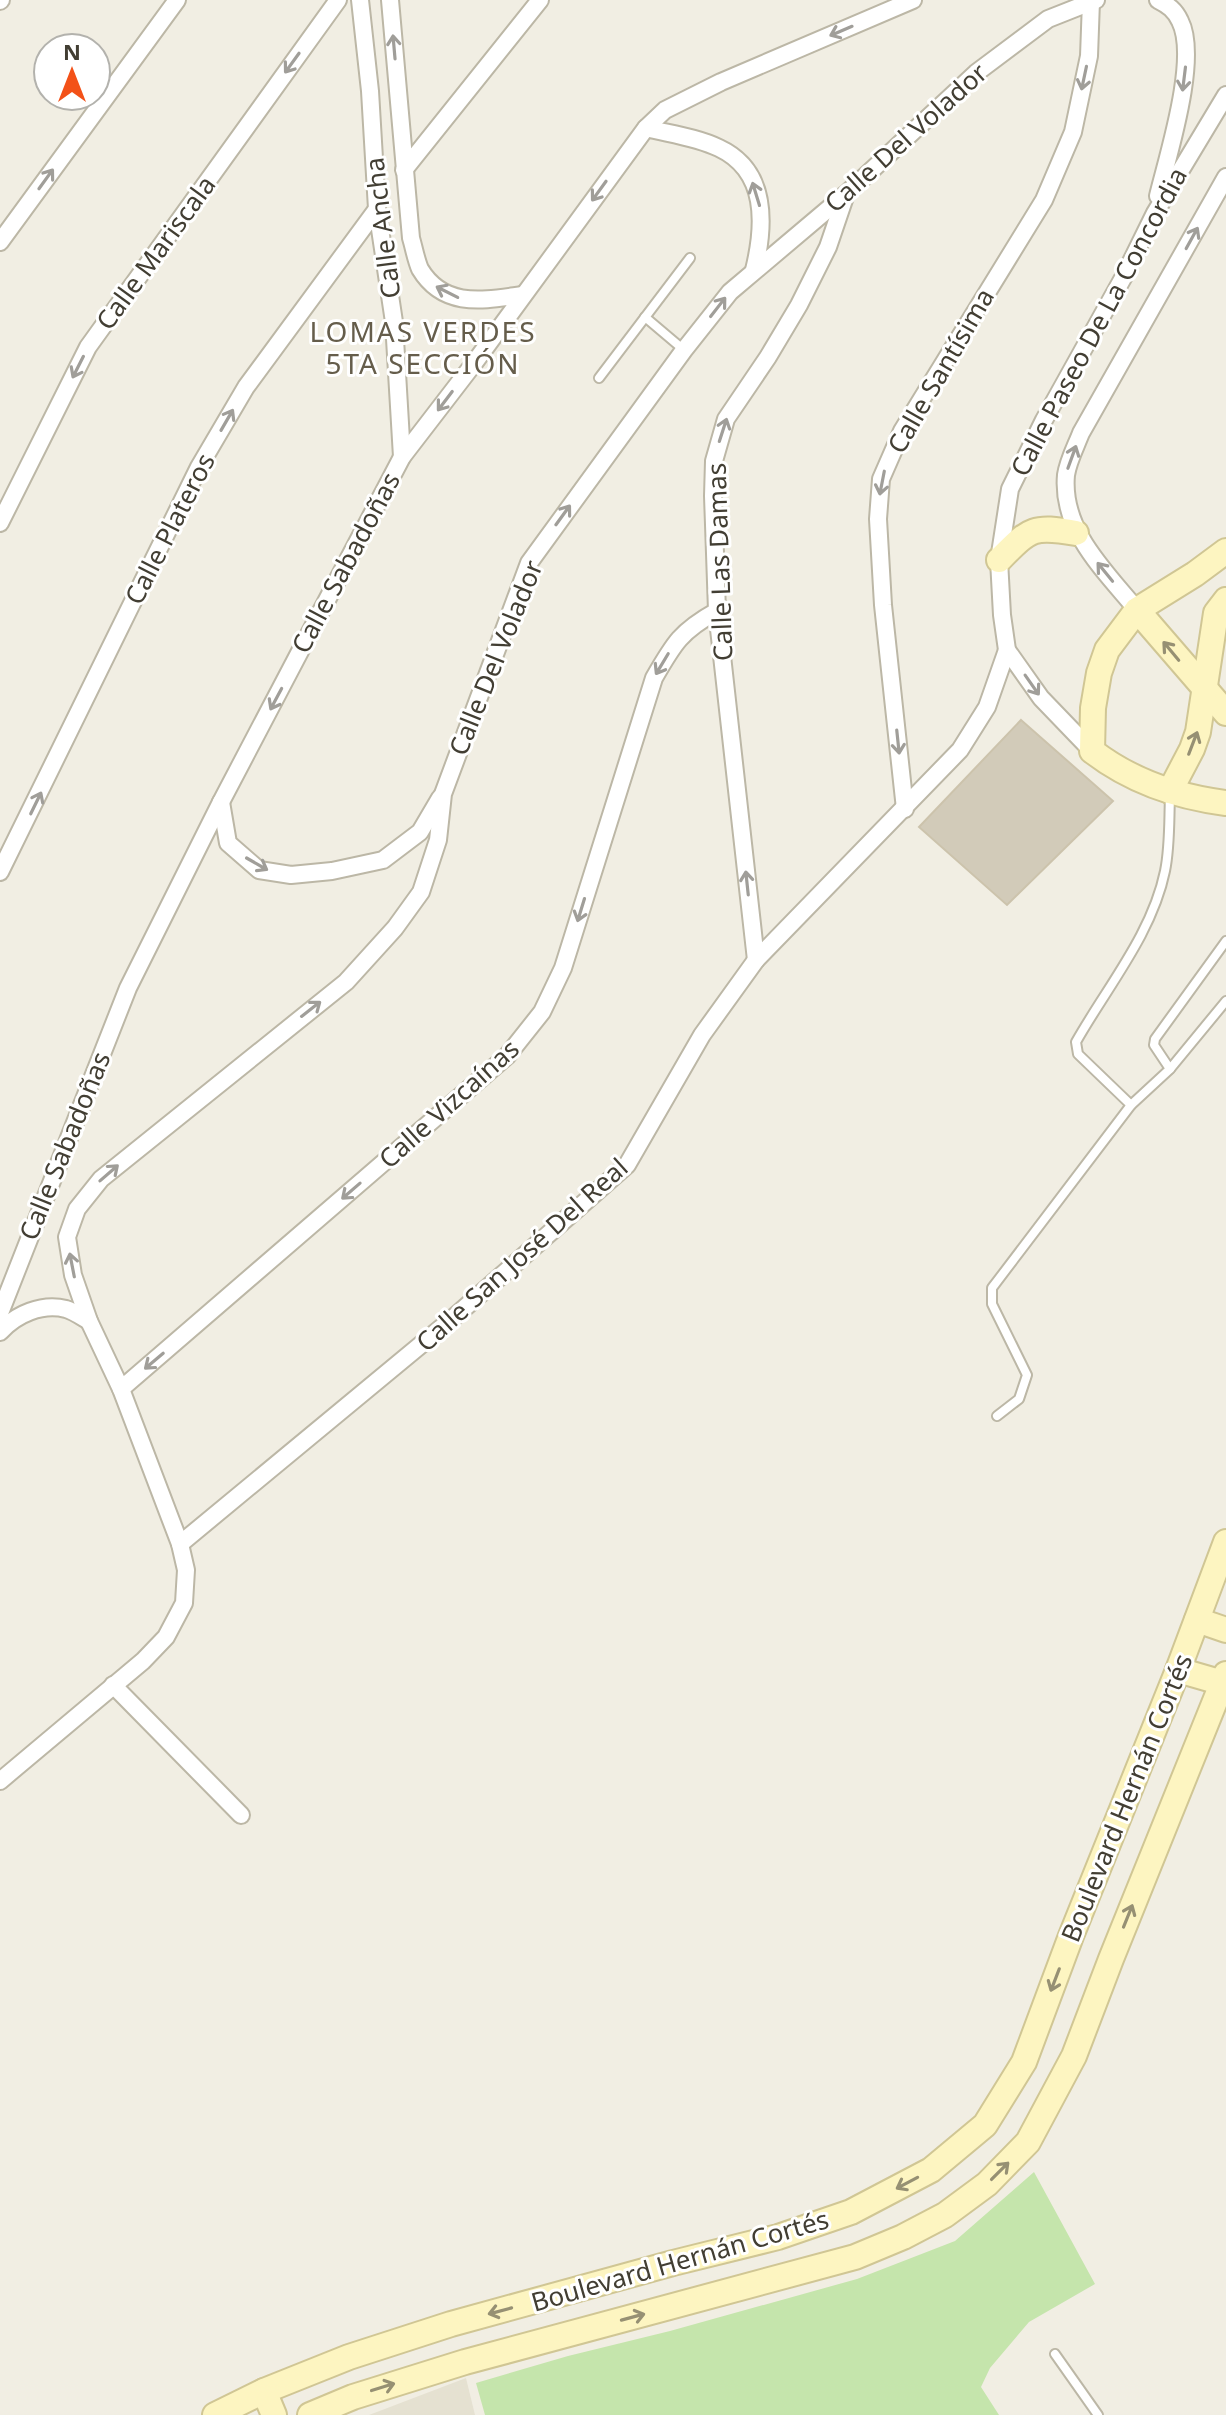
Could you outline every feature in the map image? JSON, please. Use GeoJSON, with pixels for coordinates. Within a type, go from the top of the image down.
{"type":"FeatureCollection","features":[{"type":"Feature","properties":{"kind":"main road"},"geometry":{"type":"LineString","coordinates":[[999,560],[1026,533],[1041,528],[1076,533]]}},
{"type":"Feature","properties":{"kind":"main road"},"geometry":{"type":"LineString","coordinates":[[1226,551],[1137,610],[1107,650],[1093,708],[1092,751],[1136,778],[1201,800],[1226,803]]}},
{"type":"Feature","properties":{"kind":"main road"},"geometry":{"type":"LineString","coordinates":[[1170,791],[1198,732],[1216,613],[1226,600]]}},
{"type":"Feature","properties":{"kind":"main road"},"geometry":{"type":"LineString","coordinates":[[1137,610],[1226,713]]}},
{"type":"Feature","properties":{"kind":"main road","name":"Boulevard Hernán Cortés"},"geometry":{"type":"LineString","coordinates":[[215,2415],[298,2376],[451,2324],[778,2237],[851,2212],[931,2170],[985,2125],[1024,2062],[1226,1542]]}},
{"type":"Feature","properties":{"kind":"main road"},"geometry":{"type":"LineString","coordinates":[[1197,1620],[1226,1630]]}},
{"type":"Feature","properties":{"kind":"main road"},"geometry":{"type":"LineString","coordinates":[[1178,1670],[1224,1679]]}},
{"type":"Feature","properties":{"kind":"main road","name":"Boulevard Hernán Cortés"},"geometry":{"type":"LineString","coordinates":[[313,2414],[353,2397],[465,2362],[855,2257],[945,2215],[987,2184],[1028,2142],[1074,2056],[1224,1679]]}},
{"type":"Feature","properties":{"kind":"main road"},"geometry":{"type":"LineString","coordinates":[[298,2376],[313,2414]]}},
{"type":"Feature","properties":{"kind":"main road"},"geometry":{"type":"LineString","coordinates":[[264,2391],[274,2415]]}},
{"type":"Feature","properties":{"kind":"street"},"geometry":{"type":"LineString","coordinates":[[0,242],[177,0]]}},
{"type":"Feature","properties":{"kind":"street","name":"Calle Mariscala"},"geometry":{"type":"LineString","coordinates":[[0,523],[88,347],[338,0]]}},
{"type":"Feature","properties":{"kind":"street","name":"Calle Ancha"},"geometry":{"type":"LineString","coordinates":[[360,0],[370,91],[377,209],[394,322],[402,457]]}},
{"type":"Feature","properties":{"kind":"street","name":"Calle Ancha"},"geometry":{"type":"LineString","coordinates":[[390,0],[411,238],[420,268],[439,290],[468,301],[523,295]]}},
{"type":"Feature","properties":{"kind":"street"},"geometry":{"type":"LineString","coordinates":[[404,170],[540,0]]}},
{"type":"Feature","properties":{"kind":"street","name":"Calle Sabadoñas"},"geometry":{"type":"LineString","coordinates":[[0,1313],[128,988],[221,802],[402,457],[646,128],[665,110],[721,82],[913,0]]}},
{"type":"Feature","properties":{"kind":"street","name":"Calle Del Volador"},"geometry":{"type":"LineString","coordinates":[[121,1389],[89,1321],[73,1275],[67,1237],[77,1209],[101,1179],[346,982],[395,928],[421,892],[438,840],[443,794],[529,563],[730,292],[846,194],[976,73],[1048,19],[1093,0]]}},
{"type":"Feature","properties":{"kind":"street","name":"Calle Santísima"},"geometry":{"type":"LineString","coordinates":[[905,809],[883,605],[878,519],[881,479],[902,431],[1044,200],[1073,132],[1089,56],[1093,0]]}},
{"type":"Feature","properties":{"kind":"street"},"geometry":{"type":"LineString","coordinates":[[1155,213],[1181,98],[1187,55],[1181,22],[1169,5],[1158,0]]}},
{"type":"Feature","properties":{"kind":"street","name":"Calle Paseo De La Concordia"},"geometry":{"type":"LineString","coordinates":[[1007,650],[999,560],[1010,489],[1155,213],[1226,95]]}},
{"type":"Feature","properties":{"kind":"street"},"geometry":{"type":"LineString","coordinates":[[646,128],[693,138],[722,149],[745,168],[759,193],[762,223],[754,270]]}},
{"type":"Feature","properties":{"kind":"street","name":"Calle Paseo De La Concordia"},"geometry":{"type":"LineString","coordinates":[[1076,533],[1067,502],[1066,473],[1081,433],[1226,177]]}},
{"type":"Feature","properties":{"kind":"street","name":"Calle Las Damas"},"geometry":{"type":"LineString","coordinates":[[756,960],[717,611],[714,461],[726,419],[799,305],[828,247],[846,194]]}},
{"type":"Feature","properties":{"kind":"street","name":"Calle Plateros"},"geometry":{"type":"LineString","coordinates":[[0,872],[199,467],[246,387],[377,209]]}},
{"type":"Feature","properties":{"kind":"street"},"geometry":{"type":"LineString","coordinates":[[1076,533],[1137,610]]}},
{"type":"Feature","properties":{"kind":"street","name":"Calle Vizcaínas"},"geometry":{"type":"LineString","coordinates":[[121,1389],[507,1056],[542,1012],[563,968],[654,678],[674,643],[694,624],[717,611]]}},
{"type":"Feature","properties":{"kind":"street"},"geometry":{"type":"LineString","coordinates":[[1007,650],[1041,698],[1092,751]]}},
{"type":"Feature","properties":{"kind":"street","name":"Calle San José Del Real"},"geometry":{"type":"LineString","coordinates":[[180,1544],[452,1319],[627,1165],[702,1035],[756,960],[960,750],[987,707],[1007,650]]}},
{"type":"Feature","properties":{"kind":"street"},"geometry":{"type":"LineString","coordinates":[[221,802],[228,843],[259,870],[291,875],[332,871],[383,860],[420,832],[443,794]]}},
{"type":"Feature","properties":{"kind":"street"},"geometry":{"type":"LineString","coordinates":[[0,1332],[22,1314],[42,1309],[66,1309],[89,1321]]}},
{"type":"Feature","properties":{"kind":"street"},"geometry":{"type":"LineString","coordinates":[[0,1781],[143,1661],[166,1637],[184,1603],[186,1570],[180,1544],[121,1389]]}},
{"type":"Feature","properties":{"kind":"street"},"geometry":{"type":"LineString","coordinates":[[113,1685],[241,1815]]}},
{"type":"Feature","properties":{"kind":"lane"},"geometry":{"type":"LineString","coordinates":[[599,378],[690,258]]}},
{"type":"Feature","properties":{"kind":"lane"},"geometry":{"type":"LineString","coordinates":[[645,317],[684,350]]}},
{"type":"Feature","properties":{"kind":"lane"},"geometry":{"type":"LineString","coordinates":[[1131,1105],[1078,1054],[1076,1042],[1136,943],[1160,889],[1167,854],[1170,791]]}},
{"type":"Feature","properties":{"kind":"lane"},"geometry":{"type":"LineString","coordinates":[[1170,1069],[1154,1045],[1155,1039],[1226,941]]}},
{"type":"Feature","properties":{"kind":"lane"},"geometry":{"type":"LineString","coordinates":[[997,1416],[1019,1399],[1027,1375],[992,1304],[992,1288],[1131,1105],[1170,1069],[1226,1001]]}},
{"type":"Feature","properties":{"kind":"lane"},"geometry":{"type":"LineString","coordinates":[[1055,2354],[1098,2415]]}},
{"type":"Feature","properties":{"kind":"shaded area"},"geometry":{"type":"Polygon","coordinates":[[[466,2378],[475,2415],[369,2415],[466,2378]]]}},
{"type":"Feature","properties":{"kind":"green space"},"geometry":{"type":"Polygon","coordinates":[[[1034,2172],[1095,2284],[1029,2322],[990,2368],[981,2387],[999,2415],[485,2415],[476,2383],[857,2279],[955,2241],[1034,2172]]]}},
{"type":"Feature","properties":{"kind":"building"},"geometry":{"type":"Polygon","coordinates":[[[1021,720],[1113,801],[1007,905],[919,827],[1021,720]]]}},
{"type":"Feature","properties":{"kind":"district","name":"LOMAS VERDES 5TA SECCIÓN"},"geometry":{"type":"Point","coordinates":[423,348]}}]}
